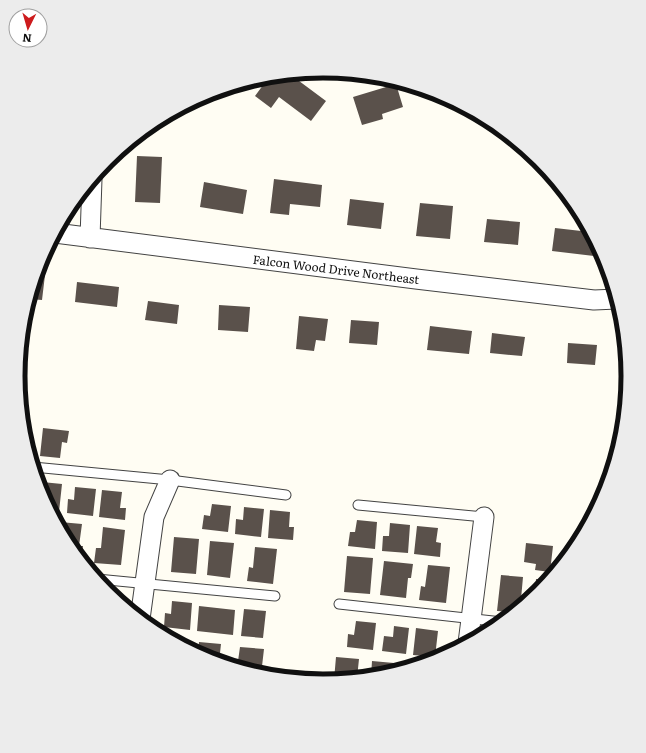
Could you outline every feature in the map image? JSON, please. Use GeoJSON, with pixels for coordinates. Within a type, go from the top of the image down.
{"type":"FeatureCollection","features":[{"type":"Feature","properties":{"kind":"street"},"geometry":{"type":"LineString","coordinates":[[90,238],[92,189]]}},
{"type":"Feature","properties":{"kind":"street","name":"Falcon Wood Drive Northeast"},"geometry":{"type":"LineString","coordinates":[[62,234],[408,278],[594,300],[611,299]]}},
{"type":"Feature","properties":{"kind":"street"},"geometry":{"type":"LineString","coordinates":[[141,612],[154,517],[170,480]]}},
{"type":"Feature","properties":{"kind":"street"},"geometry":{"type":"LineString","coordinates":[[469,637],[484,517]]}},
{"type":"Feature","properties":{"kind":"lane"},"geometry":{"type":"LineString","coordinates":[[40,468],[170,480],[286,495]]}},
{"type":"Feature","properties":{"kind":"lane"},"geometry":{"type":"LineString","coordinates":[[358,505],[484,517]]}},
{"type":"Feature","properties":{"kind":"lane"},"geometry":{"type":"LineString","coordinates":[[105,580],[275,596]]}},
{"type":"Feature","properties":{"kind":"lane"},"geometry":{"type":"LineString","coordinates":[[339,604],[493,621]]}},
{"type":"Feature","properties":{"kind":"building"},"geometry":{"type":"Polygon","coordinates":[[[297,80],[326,101],[311,121],[279,97],[271,108],[255,96],[264,84],[297,80]]]}},
{"type":"Feature","properties":{"kind":"building"},"geometry":{"type":"Polygon","coordinates":[[[389,86],[397,88],[403,107],[382,114],[383,119],[362,125],[353,97],[389,86]]]}},
{"type":"Feature","properties":{"kind":"building"},"geometry":{"type":"Polygon","coordinates":[[[137,156],[162,157],[160,203],[135,202],[137,156]]]}},
{"type":"Feature","properties":{"kind":"building"},"geometry":{"type":"Polygon","coordinates":[[[274,179],[322,185],[320,207],[290,204],[289,215],[270,213],[274,179]]]}},
{"type":"Feature","properties":{"kind":"building"},"geometry":{"type":"Polygon","coordinates":[[[204,182],[247,190],[243,214],[200,207],[204,182]]]}},
{"type":"Feature","properties":{"kind":"building"},"geometry":{"type":"Polygon","coordinates":[[[350,199],[384,203],[381,229],[347,225],[350,199]]]}},
{"type":"Feature","properties":{"kind":"building"},"geometry":{"type":"Polygon","coordinates":[[[420,203],[453,206],[450,239],[416,236],[420,203]]]}},
{"type":"Feature","properties":{"kind":"building"},"geometry":{"type":"Polygon","coordinates":[[[487,219],[520,222],[518,245],[484,242],[487,219]]]}},
{"type":"Feature","properties":{"kind":"building"},"geometry":{"type":"Polygon","coordinates":[[[555,228],[583,231],[594,256],[552,251],[555,228]]]}},
{"type":"Feature","properties":{"kind":"building"},"geometry":{"type":"Polygon","coordinates":[[[43,275],[45,275],[42,300],[35,299],[43,275]]]}},
{"type":"Feature","properties":{"kind":"building"},"geometry":{"type":"Polygon","coordinates":[[[77,282],[119,287],[117,307],[75,302],[77,282]]]}},
{"type":"Feature","properties":{"kind":"building"},"geometry":{"type":"Polygon","coordinates":[[[148,301],[179,305],[177,324],[145,320],[148,301]]]}},
{"type":"Feature","properties":{"kind":"building"},"geometry":{"type":"Polygon","coordinates":[[[219,305],[250,307],[248,332],[218,330],[219,305]]]}},
{"type":"Feature","properties":{"kind":"building"},"geometry":{"type":"Polygon","coordinates":[[[299,316],[328,319],[325,341],[316,340],[314,351],[296,349],[299,316]]]}},
{"type":"Feature","properties":{"kind":"building"},"geometry":{"type":"Polygon","coordinates":[[[351,320],[379,322],[377,345],[349,343],[351,320]]]}},
{"type":"Feature","properties":{"kind":"building"},"geometry":{"type":"Polygon","coordinates":[[[430,326],[472,331],[469,354],[427,350],[430,326]]]}},
{"type":"Feature","properties":{"kind":"building"},"geometry":{"type":"Polygon","coordinates":[[[492,333],[525,337],[522,356],[490,353],[492,333]]]}},
{"type":"Feature","properties":{"kind":"building"},"geometry":{"type":"Polygon","coordinates":[[[568,343],[597,345],[595,365],[567,363],[568,343]]]}},
{"type":"Feature","properties":{"kind":"building"},"geometry":{"type":"Polygon","coordinates":[[[43,428],[69,431],[67,443],[62,442],[60,458],[40,456],[43,428]]]}},
{"type":"Feature","properties":{"kind":"building"},"geometry":{"type":"Polygon","coordinates":[[[45,482],[62,484],[59,512],[56,508],[45,482]]]}},
{"type":"Feature","properties":{"kind":"building"},"geometry":{"type":"Polygon","coordinates":[[[75,487],[96,489],[93,516],[67,513],[68,499],[74,500],[75,487]]]}},
{"type":"Feature","properties":{"kind":"building"},"geometry":{"type":"Polygon","coordinates":[[[102,490],[122,492],[120,508],[126,508],[125,520],[99,517],[102,490]]]}},
{"type":"Feature","properties":{"kind":"building"},"geometry":{"type":"Polygon","coordinates":[[[212,504],[231,506],[228,532],[202,529],[204,515],[210,516],[212,504]]]}},
{"type":"Feature","properties":{"kind":"building"},"geometry":{"type":"Polygon","coordinates":[[[244,507],[264,509],[261,537],[235,534],[236,519],[243,520],[244,507]]]}},
{"type":"Feature","properties":{"kind":"building"},"geometry":{"type":"Polygon","coordinates":[[[270,510],[290,512],[289,527],[294,527],[293,540],[268,538],[270,510]]]}},
{"type":"Feature","properties":{"kind":"building"},"geometry":{"type":"Polygon","coordinates":[[[357,520],[377,522],[375,549],[348,546],[350,532],[355,532],[357,520]]]}},
{"type":"Feature","properties":{"kind":"building"},"geometry":{"type":"Polygon","coordinates":[[[64,522],[82,524],[79,546],[83,546],[82,552],[64,522]]]}},
{"type":"Feature","properties":{"kind":"building"},"geometry":{"type":"Polygon","coordinates":[[[390,523],[410,525],[408,553],[382,551],[383,536],[389,536],[390,523]]]}},
{"type":"Feature","properties":{"kind":"building"},"geometry":{"type":"Polygon","coordinates":[[[417,526],[438,528],[436,542],[441,543],[440,557],[414,554],[417,526]]]}},
{"type":"Feature","properties":{"kind":"building"},"geometry":{"type":"Polygon","coordinates":[[[103,527],[125,530],[121,565],[94,563],[96,548],[101,548],[103,527]]]}},
{"type":"Feature","properties":{"kind":"building"},"geometry":{"type":"Polygon","coordinates":[[[174,537],[199,539],[196,574],[171,572],[174,537]]]}},
{"type":"Feature","properties":{"kind":"building"},"geometry":{"type":"Polygon","coordinates":[[[210,541],[234,543],[230,578],[207,575],[210,541]]]}},
{"type":"Feature","properties":{"kind":"building"},"geometry":{"type":"Polygon","coordinates":[[[526,543],[553,546],[550,569],[548,572],[535,570],[536,564],[524,562],[526,543]]]}},
{"type":"Feature","properties":{"kind":"building"},"geometry":{"type":"Polygon","coordinates":[[[255,547],[277,549],[273,584],[247,581],[249,567],[253,568],[255,547]]]}},
{"type":"Feature","properties":{"kind":"building"},"geometry":{"type":"Polygon","coordinates":[[[347,556],[373,558],[370,594],[344,592],[347,556]]]}},
{"type":"Feature","properties":{"kind":"building"},"geometry":{"type":"Polygon","coordinates":[[[384,561],[413,564],[411,578],[408,578],[406,598],[380,595],[384,561]]]}},
{"type":"Feature","properties":{"kind":"building"},"geometry":{"type":"Polygon","coordinates":[[[428,565],[450,567],[446,603],[419,600],[421,586],[425,587],[428,565]]]}},
{"type":"Feature","properties":{"kind":"building"},"geometry":{"type":"Polygon","coordinates":[[[501,575],[523,577],[521,599],[506,612],[497,611],[501,575]]]}},
{"type":"Feature","properties":{"kind":"building"},"geometry":{"type":"Polygon","coordinates":[[[536,579],[541,579],[536,585],[536,579]]]}},
{"type":"Feature","properties":{"kind":"building"},"geometry":{"type":"Polygon","coordinates":[[[172,601],[192,603],[190,630],[164,627],[165,613],[171,614],[172,601]]]}},
{"type":"Feature","properties":{"kind":"building"},"geometry":{"type":"Polygon","coordinates":[[[199,606],[235,610],[233,635],[197,631],[199,606]]]}},
{"type":"Feature","properties":{"kind":"building"},"geometry":{"type":"Polygon","coordinates":[[[244,609],[266,611],[263,638],[241,636],[244,609]]]}},
{"type":"Feature","properties":{"kind":"building"},"geometry":{"type":"Polygon","coordinates":[[[356,621],[376,623],[373,650],[347,647],[348,634],[354,635],[356,621]]]}},
{"type":"Feature","properties":{"kind":"building"},"geometry":{"type":"Polygon","coordinates":[[[394,626],[409,628],[406,654],[382,651],[384,636],[393,637],[394,626]]]}},
{"type":"Feature","properties":{"kind":"building"},"geometry":{"type":"Polygon","coordinates":[[[416,628],[438,631],[436,653],[426,656],[413,655],[416,628]]]}},
{"type":"Feature","properties":{"kind":"building"},"geometry":{"type":"Polygon","coordinates":[[[199,642],[221,644],[220,656],[209,652],[199,647],[199,642]]]}},
{"type":"Feature","properties":{"kind":"building"},"geometry":{"type":"Polygon","coordinates":[[[240,647],[264,649],[262,668],[238,662],[240,647]]]}},
{"type":"Feature","properties":{"kind":"building"},"geometry":{"type":"Polygon","coordinates":[[[336,657],[359,659],[358,672],[335,674],[336,657]]]}},
{"type":"Feature","properties":{"kind":"building"},"geometry":{"type":"Polygon","coordinates":[[[372,661],[394,663],[394,666],[371,671],[372,661]]]}}]}
